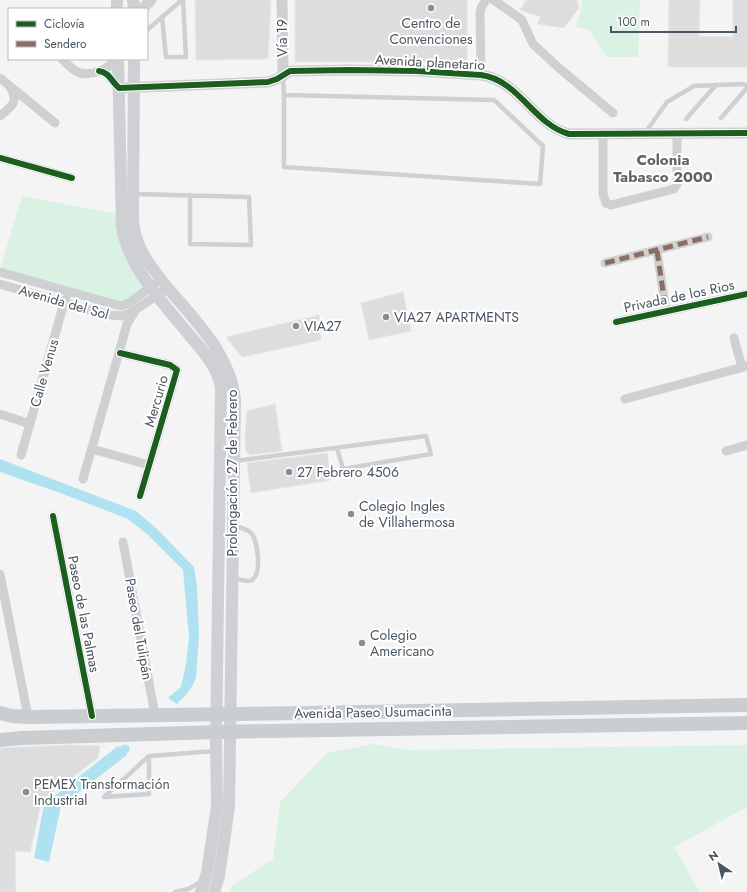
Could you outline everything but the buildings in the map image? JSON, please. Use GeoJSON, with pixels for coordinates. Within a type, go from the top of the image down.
{"type":"FeatureCollection","features":[{"type":"Feature","properties":{"kind":"main road","name":"Prolongación 27 de Febrero"},"geometry":{"type":"LineString","coordinates":[[117,60],[123,234],[130,254],[154,291],[210,360],[221,387],[223,732],[229,807],[219,876],[214,892]]}},
{"type":"Feature","properties":{"kind":"main road","name":"Prolongación 27 de Febrero"},"geometry":{"type":"LineString","coordinates":[[134,60],[134,232],[146,259],[208,337],[223,360],[234,387],[232,577],[223,714]]}},
{"type":"Feature","properties":{"kind":"main road","name":"Avenida Paseo Usumacinta"},"geometry":{"type":"LineString","coordinates":[[0,713],[12,716],[28,717],[747,705]]}},
{"type":"Feature","properties":{"kind":"main road","name":"Avenida Paseo Usumacinta"},"geometry":{"type":"LineString","coordinates":[[0,740],[22,738],[223,732],[747,723]]}},
{"type":"Feature","properties":{"kind":"main road","name":"Prolongación 27 de Febrero"},"geometry":{"type":"LineString","coordinates":[[201,892],[207,873],[217,806],[216,751],[223,732]]}},
{"type":"Feature","properties":{"kind":"street"},"geometry":{"type":"LineString","coordinates":[[143,8],[151,0]]}},
{"type":"Feature","properties":{"kind":"street","name":"Vía 19"},"geometry":{"type":"LineString","coordinates":[[282,0],[285,74]]}},
{"type":"Feature","properties":{"kind":"street","name":"Vía 19"},"geometry":{"type":"LineString","coordinates":[[285,74],[289,0]]}},
{"type":"Feature","properties":{"kind":"street","name":"Avenida planetario"},"geometry":{"type":"LineString","coordinates":[[481,75],[480,12],[486,0]]}},
{"type":"Feature","properties":{"kind":"street"},"geometry":{"type":"LineString","coordinates":[[494,0],[522,20],[533,44],[612,114]]}},
{"type":"Feature","properties":{"kind":"street"},"geometry":{"type":"LineString","coordinates":[[63,60],[71,68],[78,72],[103,72],[109,75],[119,88]]}},
{"type":"Feature","properties":{"kind":"street"},"geometry":{"type":"LineString","coordinates":[[99,72],[116,60]]}},
{"type":"Feature","properties":{"kind":"street","name":"Avenida planetario"},"geometry":{"type":"LineString","coordinates":[[119,88],[268,82],[277,80],[285,74],[350,70],[417,71],[481,75],[491,77],[504,84],[540,118],[559,130],[573,135],[747,133]]}},
{"type":"Feature","properties":{"kind":"street"},"geometry":{"type":"LineString","coordinates":[[0,78],[55,122]]}},
{"type":"Feature","properties":{"kind":"street"},"geometry":{"type":"LineString","coordinates":[[0,116],[10,108],[14,101],[14,95],[9,85]]}},
{"type":"Feature","properties":{"kind":"street"},"geometry":{"type":"LineString","coordinates":[[603,134],[603,194],[606,203],[611,205],[674,189],[677,185],[677,134]]}},
{"type":"Feature","properties":{"kind":"street"},"geometry":{"type":"LineString","coordinates":[[0,158],[72,178]]}},
{"type":"Feature","properties":{"kind":"street"},"geometry":{"type":"LineString","coordinates":[[605,263],[708,237]]}},
{"type":"Feature","properties":{"kind":"street"},"geometry":{"type":"LineString","coordinates":[[657,251],[666,311]]}},
{"type":"Feature","properties":{"kind":"street"},"geometry":{"type":"LineString","coordinates":[[0,285],[2,273]]}},
{"type":"Feature","properties":{"kind":"street","name":"Avenida del Sol"},"geometry":{"type":"LineString","coordinates":[[2,273],[122,306],[154,291],[165,284]]}},
{"type":"Feature","properties":{"kind":"street","name":"Avenida del Sol"},"geometry":{"type":"LineString","coordinates":[[0,285],[64,303],[119,316],[126,320],[154,291]]}},
{"type":"Feature","properties":{"kind":"street","name":"Calle Venus"},"geometry":{"type":"LineString","coordinates":[[21,455],[64,303],[70,292]]}},
{"type":"Feature","properties":{"kind":"street","name":"Privada de los Rios"},"geometry":{"type":"LineString","coordinates":[[616,322],[747,294]]}},
{"type":"Feature","properties":{"kind":"street"},"geometry":{"type":"LineString","coordinates":[[83,479],[120,353],[126,320],[126,304]]}},
{"type":"Feature","properties":{"kind":"street"},"geometry":{"type":"LineString","coordinates":[[625,399],[745,367],[734,338]]}},
{"type":"Feature","properties":{"kind":"street","name":"Mercurio"},"geometry":{"type":"LineString","coordinates":[[120,353],[170,365],[176,370],[140,496]]}},
{"type":"Feature","properties":{"kind":"street"},"geometry":{"type":"LineString","coordinates":[[0,414],[30,424]]}},
{"type":"Feature","properties":{"kind":"street"},"geometry":{"type":"LineString","coordinates":[[726,451],[747,445]]}},
{"type":"Feature","properties":{"kind":"street"},"geometry":{"type":"LineString","coordinates":[[92,449],[149,465]]}},
{"type":"Feature","properties":{"kind":"street","name":"Paseo de las Palmas"},"geometry":{"type":"LineString","coordinates":[[53,516],[92,716]]}},
{"type":"Feature","properties":{"kind":"street","name":"Paseo del Tulipán"},"geometry":{"type":"LineString","coordinates":[[123,542],[155,715]]}},
{"type":"Feature","properties":{"kind":"street"},"geometry":{"type":"LineString","coordinates":[[0,574],[28,717]]}},
{"type":"Feature","properties":{"kind":"lane"},"geometry":{"type":"LineString","coordinates":[[162,18],[166,57],[186,57],[183,0]]}},
{"type":"Feature","properties":{"kind":"lane"},"geometry":{"type":"LineString","coordinates":[[148,29],[183,0]]}},
{"type":"Feature","properties":{"kind":"lane"},"geometry":{"type":"LineString","coordinates":[[284,96],[494,100],[542,146],[540,184],[284,167],[284,96],[285,74]]}},
{"type":"Feature","properties":{"kind":"lane"},"geometry":{"type":"LineString","coordinates":[[644,134],[667,102],[694,86],[743,84],[747,87],[721,118]]}},
{"type":"Feature","properties":{"kind":"lane"},"geometry":{"type":"LineString","coordinates":[[686,119],[716,85]]}},
{"type":"Feature","properties":{"kind":"lane"},"geometry":{"type":"LineString","coordinates":[[133,194],[190,195],[249,197],[251,244],[190,244],[190,195]]}},
{"type":"Feature","properties":{"kind":"lane"},"geometry":{"type":"LineString","coordinates":[[234,462],[337,448],[426,436],[431,454],[343,468],[337,448]]}},
{"type":"Feature","properties":{"kind":"lane"},"geometry":{"type":"LineString","coordinates":[[232,577],[246,582],[252,580],[257,574],[258,564],[254,538],[250,531],[233,525]]}},
{"type":"Feature","properties":{"kind":"lane"},"geometry":{"type":"LineString","coordinates":[[149,756],[149,794],[104,797],[149,756],[216,751]]}},
{"type":"Feature","properties":{"kind":"lane"},"geometry":{"type":"LineString","coordinates":[[175,892],[188,889],[205,880]]}},
{"type":"Feature","properties":{"kind":"green space"},"geometry":{"type":"Polygon","coordinates":[[[581,0],[640,0],[638,57],[607,57],[589,30],[576,27],[582,4],[581,0]]]}},
{"type":"Feature","properties":{"kind":"green space"},"geometry":{"type":"Polygon","coordinates":[[[22,196],[122,215],[151,287],[124,305],[0,270],[22,196]]]}},
{"type":"Feature","properties":{"kind":"green space"},"geometry":{"type":"Polygon","coordinates":[[[374,744],[407,750],[747,745],[747,807],[674,847],[700,892],[230,892],[231,886],[273,859],[280,802],[327,753],[374,744]]]}},
{"type":"Feature","properties":{"kind":"water"},"geometry":{"type":"Polygon","coordinates":[[[0,459],[136,511],[156,528],[194,567],[197,586],[199,637],[196,677],[191,688],[177,704],[168,698],[181,687],[186,664],[189,637],[183,570],[147,534],[128,519],[0,472],[0,459]]]}},
{"type":"Feature","properties":{"kind":"water"},"geometry":{"type":"Polygon","coordinates":[[[118,746],[127,755],[61,806],[49,862],[34,858],[44,804],[118,746]]]}},
{"type":"Feature","properties":{"kind":"waterway"},"geometry":{"type":"LineString","coordinates":[[113,759],[125,749]]}},
{"type":"Feature","properties":{"kind":"marked path"},"geometry":{"type":"LineString","coordinates":[[605,263],[708,237]]}},
{"type":"Feature","properties":{"kind":"marked path"},"geometry":{"type":"LineString","coordinates":[[657,251],[666,311]]}},
{"type":"Feature","properties":{"kind":"cycle path"},"geometry":{"type":"LineString","coordinates":[[99,71],[108,75],[119,88],[268,82],[277,79],[290,71],[417,71],[481,75],[506,85],[545,121],[556,129],[569,134],[747,133]]}},
{"type":"Feature","properties":{"kind":"cycle path"},"geometry":{"type":"LineString","coordinates":[[0,158],[72,178]]}},
{"type":"Feature","properties":{"kind":"cycle path"},"geometry":{"type":"LineString","coordinates":[[616,322],[747,294]]}},
{"type":"Feature","properties":{"kind":"cycle path"},"geometry":{"type":"LineString","coordinates":[[120,353],[170,365],[177,370],[140,496]]}},
{"type":"Feature","properties":{"kind":"cycle path"},"geometry":{"type":"LineString","coordinates":[[53,516],[92,716]]}},
{"type":"Feature","properties":{"kind":"place","name":"Centro de Convenciones"},"geometry":{"type":"Point","coordinates":[431,8]}},
{"type":"Feature","properties":{"kind":"place","name":"VIA27 APARTMENTS"},"geometry":{"type":"Point","coordinates":[386,317]}},
{"type":"Feature","properties":{"kind":"place","name":"VIA27"},"geometry":{"type":"Point","coordinates":[296,326]}},
{"type":"Feature","properties":{"kind":"place","name":"27 Febrero 4506"},"geometry":{"type":"Point","coordinates":[289,472]}},
{"type":"Feature","properties":{"kind":"place","name":"Colegio Ingles de Villahermosa"},"geometry":{"type":"Point","coordinates":[351,514]}},
{"type":"Feature","properties":{"kind":"place","name":"Colegio Americano"},"geometry":{"type":"Point","coordinates":[362,643]}},
{"type":"Feature","properties":{"kind":"place","name":"PEMEX Transformación Industrial"},"geometry":{"type":"Point","coordinates":[26,792]}},
{"type":"Feature","properties":{"kind":"district","name":"Colonia Tabasco 2000"},"geometry":{"type":"Point","coordinates":[663,168]}}]}
